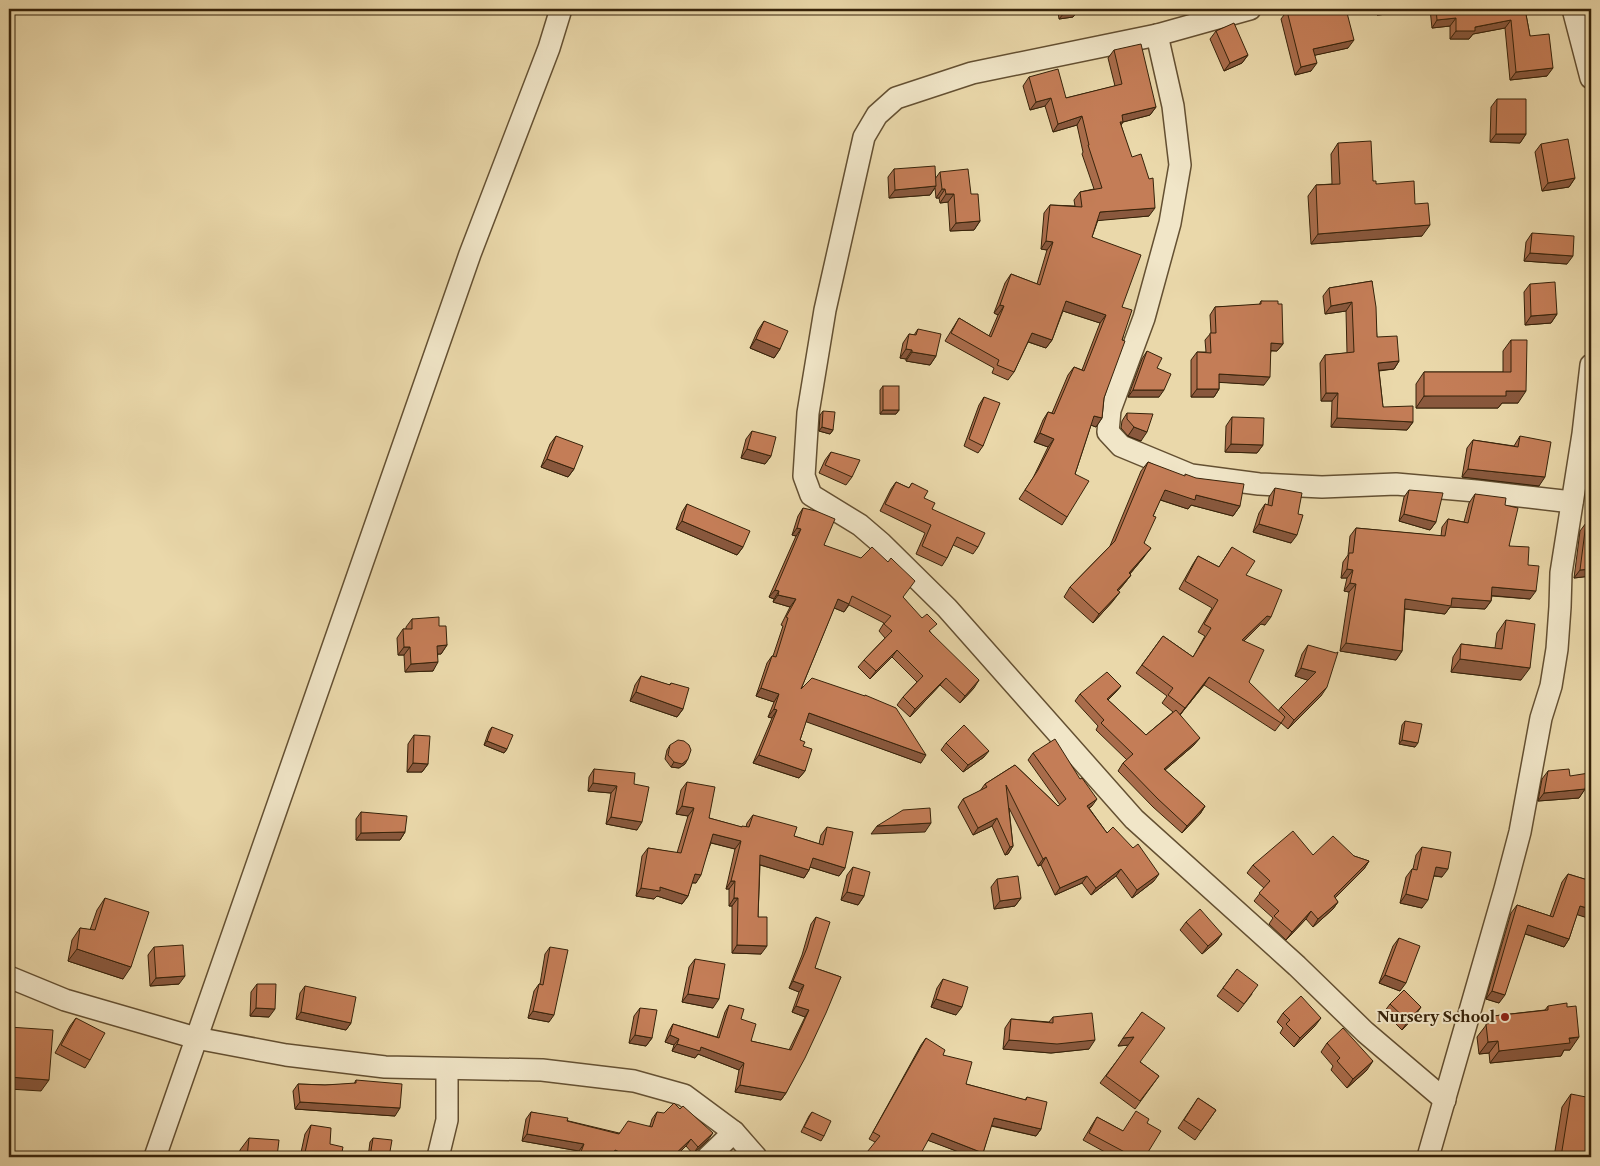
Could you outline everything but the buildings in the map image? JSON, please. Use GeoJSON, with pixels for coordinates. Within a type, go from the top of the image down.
{"type":"FeatureCollection","features":[{"type":"Feature","properties":{"kind":"street"},"geometry":{"type":"LineString","coordinates":[[155,1157],[470,254],[549,48],[561,9]]}},
{"type":"Feature","properties":{"kind":"street"},"geometry":{"type":"LineString","coordinates":[[1250,9],[1156,35],[972,73],[896,98],[876,115],[864,137],[825,310],[808,414],[804,476],[811,495],[860,525],[948,608],[1134,819],[1297,966],[1365,1032],[1445,1100]]}},
{"type":"Feature","properties":{"kind":"street"},"geometry":{"type":"LineString","coordinates":[[1573,9],[1591,78]]}},
{"type":"Feature","properties":{"kind":"street"},"geometry":{"type":"LineString","coordinates":[[1156,35],[1173,106],[1180,165],[1170,224],[1144,318],[1110,410],[1108,432],[1121,446],[1191,475],[1259,484],[1322,487],[1396,484],[1572,502]]}},
{"type":"Feature","properties":{"kind":"street"},"geometry":{"type":"LineString","coordinates":[[1428,1157],[1520,832],[1540,718],[1551,686],[1557,649],[1561,573],[1591,365]]}},
{"type":"Feature","properties":{"kind":"street"},"geometry":{"type":"LineString","coordinates":[[9,977],[65,1000],[196,1038],[286,1055],[385,1068],[542,1070],[634,1081],[684,1096],[734,1132],[756,1157]]}},
{"type":"Feature","properties":{"kind":"street"},"geometry":{"type":"LineString","coordinates":[[438,1157],[447,1120],[447,1069]]}},
{"type":"Feature","properties":{"kind":"street"},"geometry":{"type":"LineString","coordinates":[[708,1157],[734,1132]]}},
{"type":"Feature","properties":{"kind":"place","name":"Nursery School"},"geometry":{"type":"Point","coordinates":[1505,1017]}}]}
